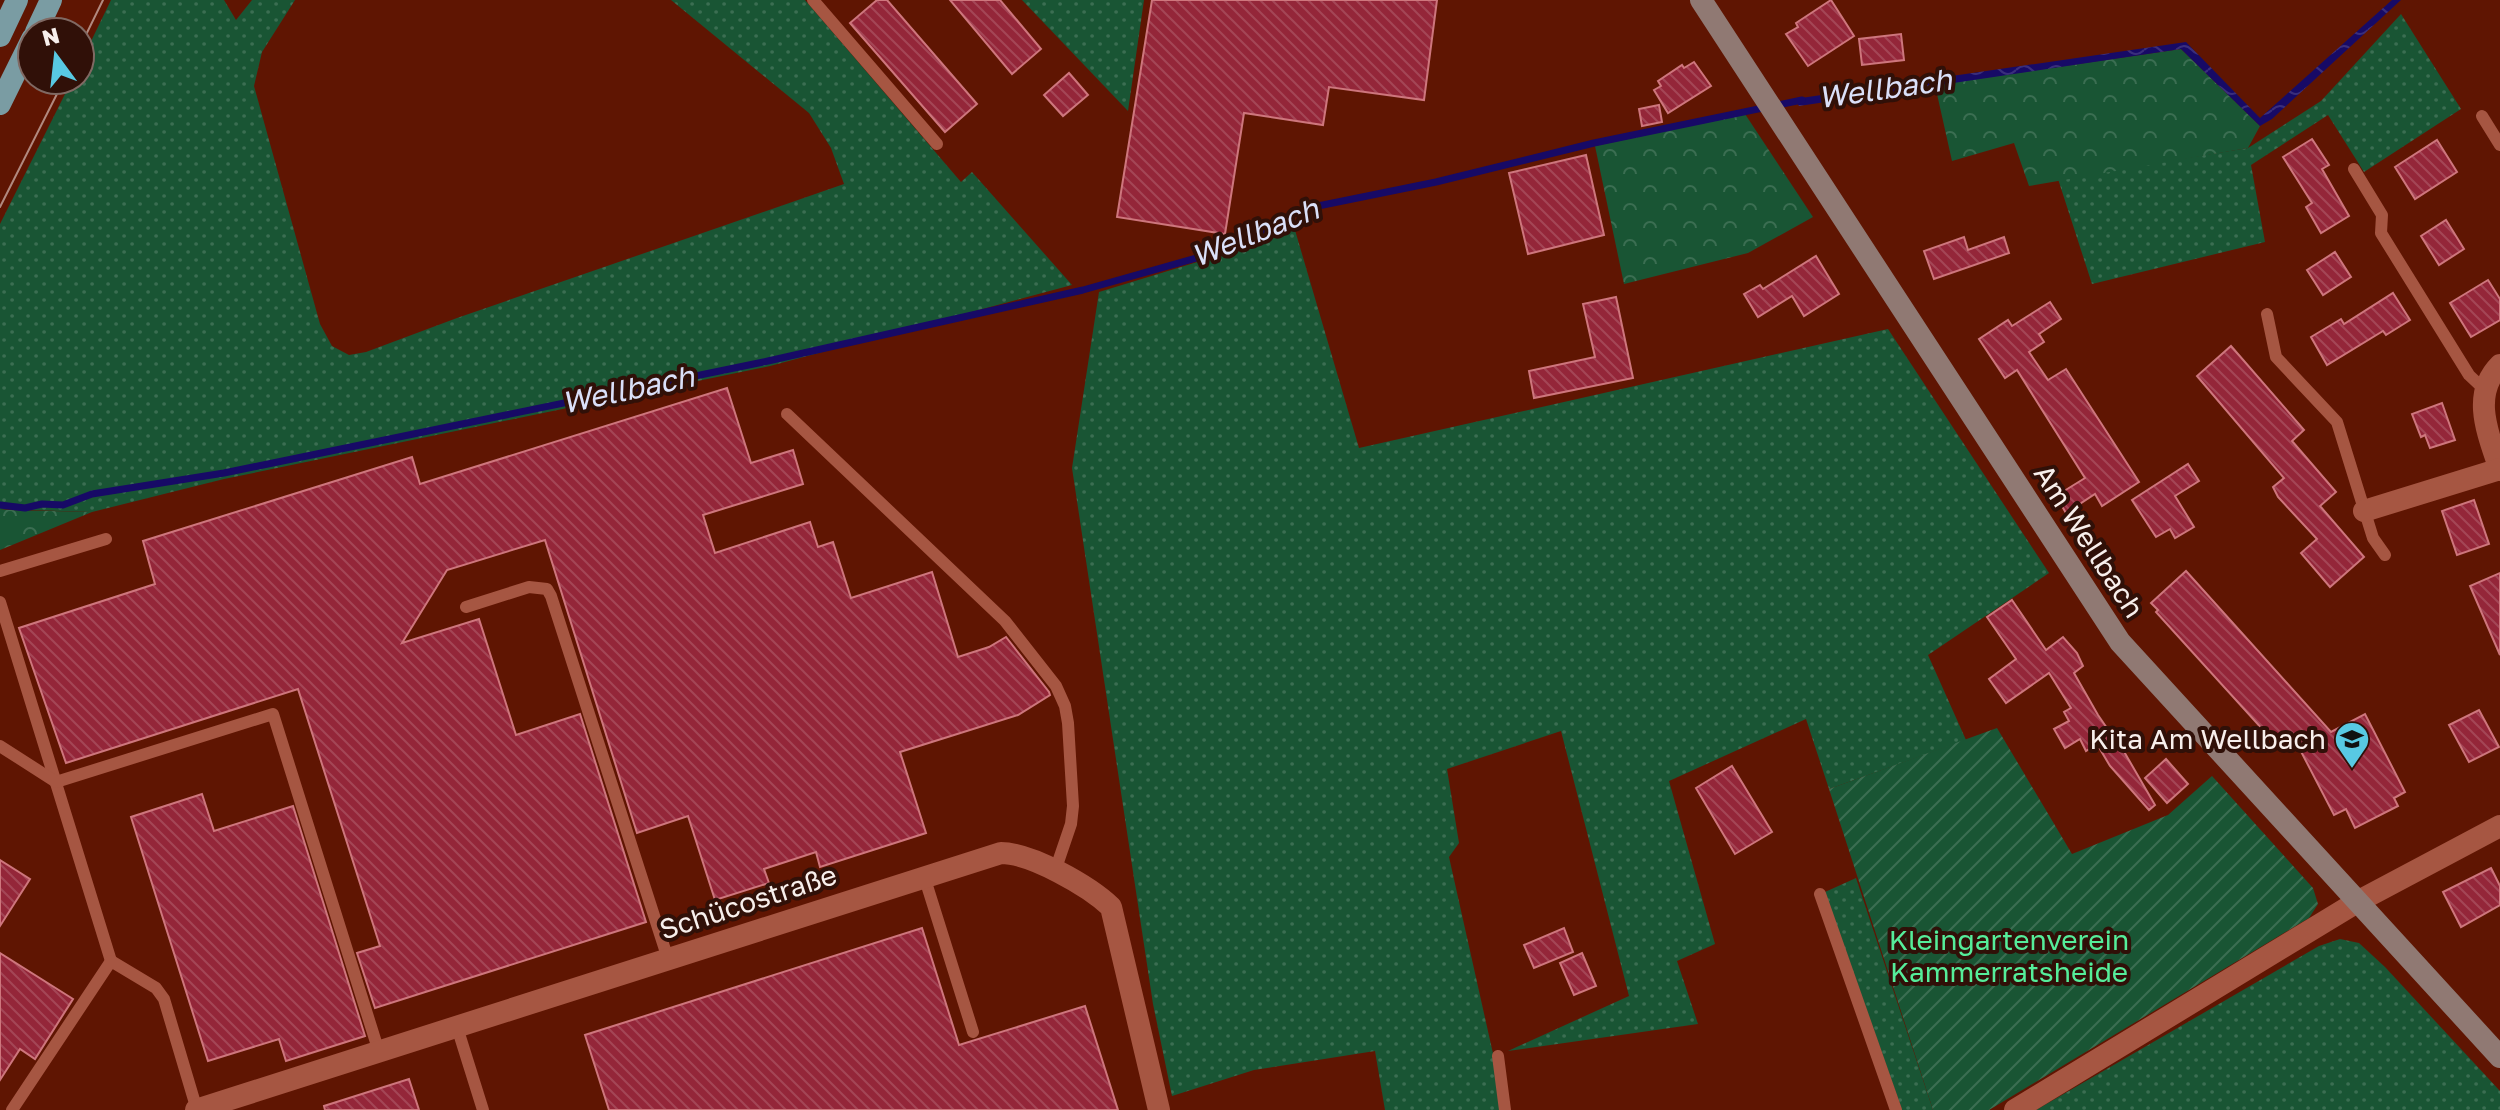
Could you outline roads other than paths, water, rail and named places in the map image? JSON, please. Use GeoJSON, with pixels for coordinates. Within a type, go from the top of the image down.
{"type":"FeatureCollection","features":[{"type":"Feature","properties":{"kind":"main road"},"geometry":{"type":"LineString","coordinates":[[0,36],[17,0]]}},
{"type":"Feature","properties":{"kind":"main road","name":"Am Wellbach"},"geometry":{"type":"LineString","coordinates":[[1701,0],[2115,636],[2500,1057]]}},
{"type":"Feature","properties":{"kind":"main road"},"geometry":{"type":"LineString","coordinates":[[0,104],[16,72]]}},
{"type":"Feature","properties":{"kind":"street"},"geometry":{"type":"LineString","coordinates":[[2364,511],[2500,469],[2484,420],[2486,391],[2493,372],[2500,365]]}},
{"type":"Feature","properties":{"kind":"street"},"geometry":{"type":"LineString","coordinates":[[2015,1110],[2357,902],[2500,826]]}},
{"type":"Feature","properties":{"kind":"street","name":"Schücostraße"},"geometry":{"type":"LineString","coordinates":[[197,1110],[245,1103],[379,1052],[924,876],[1001,853],[1015,853],[1055,871],[1101,897],[1111,907],[1159,1110]]}},
{"type":"Feature","properties":{"kind":"lane"},"geometry":{"type":"LineString","coordinates":[[813,0],[937,144]]}},
{"type":"Feature","properties":{"kind":"lane"},"geometry":{"type":"LineString","coordinates":[[2482,116],[2500,145]]}},
{"type":"Feature","properties":{"kind":"lane"},"geometry":{"type":"LineString","coordinates":[[2354,169],[2382,215],[2381,233],[2469,375],[2486,391]]}},
{"type":"Feature","properties":{"kind":"lane"},"geometry":{"type":"LineString","coordinates":[[2267,314],[2276,357],[2337,422],[2373,538],[2385,555]]}},
{"type":"Feature","properties":{"kind":"lane"},"geometry":{"type":"LineString","coordinates":[[787,414],[1005,621],[1056,686],[1068,723],[1073,806],[1071,824],[1055,871]]}},
{"type":"Feature","properties":{"kind":"lane"},"geometry":{"type":"LineString","coordinates":[[0,571],[106,539]]}},
{"type":"Feature","properties":{"kind":"lane"},"geometry":{"type":"LineString","coordinates":[[466,607],[529,587],[547,589],[668,959]]}},
{"type":"Feature","properties":{"kind":"lane"},"geometry":{"type":"LineString","coordinates":[[0,602],[111,961],[156,988],[164,999],[197,1110]]}},
{"type":"Feature","properties":{"kind":"lane"},"geometry":{"type":"LineString","coordinates":[[56,782],[273,714],[379,1052]]}},
{"type":"Feature","properties":{"kind":"lane"},"geometry":{"type":"LineString","coordinates":[[0,746],[56,782]]}},
{"type":"Feature","properties":{"kind":"lane"},"geometry":{"type":"LineString","coordinates":[[924,876],[973,1032]]}},
{"type":"Feature","properties":{"kind":"lane"},"geometry":{"type":"LineString","coordinates":[[1820,894],[1896,1110]]}},
{"type":"Feature","properties":{"kind":"lane"},"geometry":{"type":"LineString","coordinates":[[12,1110],[111,961]]}},
{"type":"Feature","properties":{"kind":"lane"},"geometry":{"type":"LineString","coordinates":[[457,1027],[483,1110]]}},
{"type":"Feature","properties":{"kind":"lane"},"geometry":{"type":"LineString","coordinates":[[1498,1056],[1505,1110]]}},
{"type":"Feature","properties":{"kind":"water"},"geometry":{"type":"Polygon","coordinates":[[[2392,0],[2401,0],[2272,119],[2260,126],[2181,49],[1799,106],[1794,99],[2186,42],[2260,118],[2392,0]]]}},
{"type":"Feature","properties":{"kind":"waterway","name":"Wellbach"},"geometry":{"type":"LineString","coordinates":[[0,505],[25,508],[42,504],[63,505],[92,494],[224,473],[768,361],[1083,290],[1239,246],[1291,215],[1318,206],[1436,182],[1594,143],[1802,100]]}},
{"type":"Feature","properties":{"kind":"tram line"},"geometry":{"type":"LineString","coordinates":[[95,16],[103,0]]}},
{"type":"Feature","properties":{"kind":"tram line"},"geometry":{"type":"LineString","coordinates":[[0,207],[56,96]]}},
{"type":"Feature","properties":{"kind":"place","name":"Kita Am Wellbach"},"geometry":{"type":"Point","coordinates":[2352,770]}},
{"type":"Feature","properties":{"kind":"park label","name":"Kleingartenverein Kammerratsheide"},"geometry":{"type":"Point","coordinates":[2009,956]}}]}
